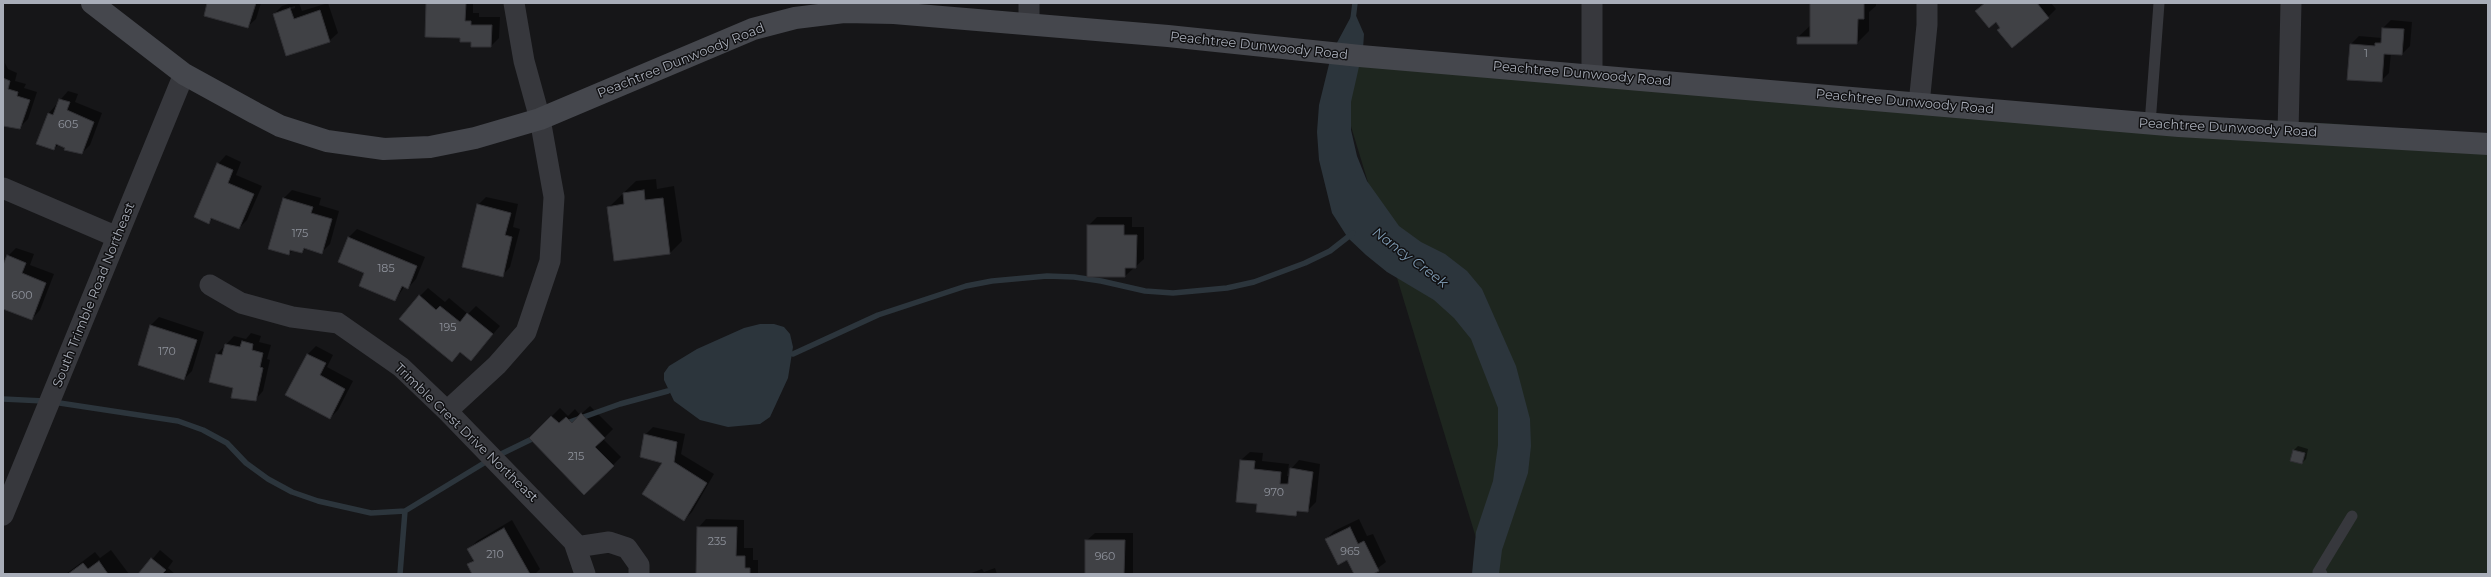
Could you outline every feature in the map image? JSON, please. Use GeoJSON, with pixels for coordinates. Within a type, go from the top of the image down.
{"type":"FeatureCollection","features":[{"type":"Feature","properties":{"kind":"main road","name":"Peachtree Dunwoody Road"},"geometry":{"type":"LineString","coordinates":[[92,3],[184,74],[280,126],[327,141],[384,149],[430,147],[475,138],[540,119],[753,29],[796,18],[844,12],[894,13],[1029,24],[1360,56],[2150,124],[2488,144]]}},
{"type":"Feature","properties":{"kind":"street"},"geometry":{"type":"LineString","coordinates":[[447,411],[496,365],[526,332],[550,261],[554,198],[540,119],[524,61],[514,3]]}},
{"type":"Feature","properties":{"kind":"street"},"geometry":{"type":"LineString","coordinates":[[1029,3],[1029,24]]}},
{"type":"Feature","properties":{"kind":"street"},"geometry":{"type":"LineString","coordinates":[[1592,3],[1592,75]]}},
{"type":"Feature","properties":{"kind":"street"},"geometry":{"type":"LineString","coordinates":[[1919,104],[1927,25],[1927,3]]}},
{"type":"Feature","properties":{"kind":"street"},"geometry":{"type":"LineString","coordinates":[[2288,132],[2291,3]]}},
{"type":"Feature","properties":{"kind":"street","name":"South Trimble Road Northeast"},"geometry":{"type":"LineString","coordinates":[[3,515],[184,74]]}},
{"type":"Feature","properties":{"kind":"street"},"geometry":{"type":"LineString","coordinates":[[3,188],[117,237]]}},
{"type":"Feature","properties":{"kind":"street","name":"Trimble Crest Drive Northeast"},"geometry":{"type":"LineString","coordinates":[[210,285],[241,303],[292,317],[338,323],[401,367],[447,411],[574,542],[585,574]]}},
{"type":"Feature","properties":{"kind":"street"},"geometry":{"type":"LineString","coordinates":[[576,547],[609,542],[627,548],[639,565],[639,574]]}},
{"type":"Feature","properties":{"kind":"lane"},"geometry":{"type":"LineString","coordinates":[[2150,124],[2159,3]]}},
{"type":"Feature","properties":{"kind":"lane"},"geometry":{"type":"LineString","coordinates":[[2322,574],[2318,572],[2352,516]]}},
{"type":"Feature","properties":{"kind":"shaded area"},"geometry":{"type":"Polygon","coordinates":[[[1329,54],[2016,107],[2340,124],[2488,140],[2488,574],[1487,574],[1329,54]]]}},
{"type":"Feature","properties":{"kind":"water"},"geometry":{"type":"Polygon","coordinates":[[[1354,11],[1364,34],[1363,49],[1351,102],[1351,130],[1357,156],[1367,181],[1399,226],[1421,242],[1445,254],[1467,271],[1482,289],[1516,366],[1530,419],[1531,446],[1528,473],[1502,550],[1499,574],[1472,574],[1476,532],[1493,481],[1498,445],[1498,408],[1471,339],[1454,318],[1434,300],[1387,272],[1366,255],[1348,238],[1332,213],[1319,160],[1317,132],[1319,105],[1332,52],[1354,11]]]}},
{"type":"Feature","properties":{"kind":"water"},"geometry":{"type":"Polygon","coordinates":[[[760,324],[774,324],[784,327],[790,334],[793,347],[788,378],[770,417],[760,424],[728,427],[700,420],[674,401],[664,380],[664,373],[669,366],[697,349],[744,328],[760,324]]]}},
{"type":"Feature","properties":{"kind":"building"},"geometry":{"type":"Polygon","coordinates":[[[207,3],[256,3],[248,28],[204,16],[207,3]]]}},
{"type":"Feature","properties":{"kind":"building"},"geometry":{"type":"Polygon","coordinates":[[[426,3],[466,3],[465,21],[471,21],[471,25],[492,25],[491,47],[471,47],[471,42],[460,42],[460,38],[425,37],[426,3]]]}},
{"type":"Feature","properties":{"kind":"building"},"geometry":{"type":"Polygon","coordinates":[[[1810,3],[1864,3],[1864,19],[1858,19],[1857,44],[1797,44],[1797,37],[1810,37],[1810,3]]]}},
{"type":"Feature","properties":{"kind":"building"},"geometry":{"type":"Polygon","coordinates":[[[1985,3],[2037,3],[2049,18],[2012,48],[1997,30],[2000,28],[1996,22],[1989,28],[1975,11],[1985,3]]]}},
{"type":"Feature","properties":{"kind":"building"},"geometry":{"type":"Polygon","coordinates":[[[290,8],[294,19],[320,10],[330,42],[286,56],[273,14],[290,8]]]}},
{"type":"Feature","properties":{"kind":"building"},"geometry":{"type":"Polygon","coordinates":[[[2382,28],[2404,29],[2402,55],[2384,54],[2382,82],[2347,80],[2350,44],[2375,46],[2375,43],[2381,43],[2382,28]]]}},
{"type":"Feature","properties":{"kind":"building"},"geometry":{"type":"Polygon","coordinates":[[[3,78],[10,81],[8,89],[18,92],[17,96],[30,100],[20,129],[3,126],[3,78]]]}},
{"type":"Feature","properties":{"kind":"building"},"geometry":{"type":"Polygon","coordinates":[[[59,99],[70,102],[67,110],[94,122],[82,154],[64,150],[65,148],[56,144],[54,150],[36,144],[48,113],[53,115],[59,99]]]}},
{"type":"Feature","properties":{"kind":"building"},"geometry":{"type":"Polygon","coordinates":[[[217,163],[233,170],[228,183],[254,194],[239,229],[211,218],[209,224],[194,217],[217,163]]]}},
{"type":"Feature","properties":{"kind":"building"},"geometry":{"type":"Polygon","coordinates":[[[644,190],[645,200],[663,198],[670,254],[614,261],[607,207],[624,204],[623,193],[644,190]]]}},
{"type":"Feature","properties":{"kind":"building"},"geometry":{"type":"Polygon","coordinates":[[[283,198],[313,207],[311,213],[332,219],[322,254],[304,248],[302,253],[290,250],[289,255],[268,249],[283,198]]]}},
{"type":"Feature","properties":{"kind":"building"},"geometry":{"type":"Polygon","coordinates":[[[477,204],[511,213],[505,235],[512,237],[503,277],[462,267],[477,204]]]}},
{"type":"Feature","properties":{"kind":"building"},"geometry":{"type":"Polygon","coordinates":[[[1087,225],[1124,225],[1124,235],[1137,235],[1136,268],[1125,268],[1125,277],[1087,277],[1087,225]]]}},
{"type":"Feature","properties":{"kind":"building"},"geometry":{"type":"Polygon","coordinates":[[[348,237],[417,266],[408,289],[402,286],[395,301],[359,286],[364,273],[338,262],[348,237]]]}},
{"type":"Feature","properties":{"kind":"building"},"geometry":{"type":"Polygon","coordinates":[[[7,255],[26,263],[22,273],[46,283],[32,320],[3,309],[3,265],[7,255]]]}},
{"type":"Feature","properties":{"kind":"building"},"geometry":{"type":"Polygon","coordinates":[[[419,295],[436,310],[440,306],[460,322],[467,313],[493,334],[471,361],[460,352],[452,362],[399,319],[419,295]]]}},
{"type":"Feature","properties":{"kind":"building"},"geometry":{"type":"Polygon","coordinates":[[[150,325],[197,340],[184,380],[138,365],[150,325]]]}},
{"type":"Feature","properties":{"kind":"building"},"geometry":{"type":"Polygon","coordinates":[[[242,341],[253,344],[252,350],[263,353],[260,367],[263,368],[256,401],[231,398],[233,388],[209,382],[216,354],[222,355],[225,344],[240,347],[242,341]]]}},
{"type":"Feature","properties":{"kind":"building"},"geometry":{"type":"Polygon","coordinates":[[[307,354],[326,363],[320,375],[345,389],[330,419],[285,395],[307,354]]]}},
{"type":"Feature","properties":{"kind":"building"},"geometry":{"type":"Polygon","coordinates":[[[581,413],[605,438],[595,447],[614,466],[584,495],[529,438],[551,416],[559,423],[566,417],[572,423],[581,413]]]}},
{"type":"Feature","properties":{"kind":"building"},"geometry":{"type":"Polygon","coordinates":[[[644,434],[677,442],[674,462],[707,483],[684,521],[642,494],[662,463],[640,457],[644,434]]]}},
{"type":"Feature","properties":{"kind":"building"},"geometry":{"type":"Polygon","coordinates":[[[2293,450],[2305,453],[2302,464],[2290,461],[2293,450]]]}},
{"type":"Feature","properties":{"kind":"building"},"geometry":{"type":"Polygon","coordinates":[[[1240,460],[1255,461],[1254,469],[1281,472],[1280,484],[1288,484],[1290,468],[1313,472],[1308,512],[1297,511],[1296,516],[1256,512],[1257,504],[1236,502],[1240,460]]]}},
{"type":"Feature","properties":{"kind":"building"},"geometry":{"type":"Polygon","coordinates":[[[697,527],[737,527],[736,556],[745,556],[745,568],[750,568],[750,574],[696,574],[697,527]]]}},
{"type":"Feature","properties":{"kind":"building"},"geometry":{"type":"Polygon","coordinates":[[[1350,527],[1358,544],[1364,541],[1379,571],[1373,574],[1354,574],[1347,560],[1338,565],[1325,539],[1350,527]]]}},
{"type":"Feature","properties":{"kind":"building"},"geometry":{"type":"Polygon","coordinates":[[[504,528],[530,574],[472,574],[467,564],[474,561],[467,549],[504,528]]]}},
{"type":"Feature","properties":{"kind":"building"},"geometry":{"type":"Polygon","coordinates":[[[1085,540],[1125,540],[1124,574],[1085,574],[1085,540]]]}},
{"type":"Feature","properties":{"kind":"building"},"geometry":{"type":"Polygon","coordinates":[[[151,558],[166,570],[162,574],[138,574],[151,558]]]}},
{"type":"Feature","properties":{"kind":"building"},"geometry":{"type":"Polygon","coordinates":[[[99,561],[108,574],[68,574],[83,563],[88,569],[99,561]]]}},
{"type":"Feature","properties":{"kind":"waterway","name":"Nancy Creek"},"geometry":{"type":"LineString","coordinates":[[1353,19],[1355,3]]}},
{"type":"Feature","properties":{"kind":"waterway"},"geometry":{"type":"LineString","coordinates":[[793,354],[878,315],[966,286],[992,281],[1047,276],[1074,277],[1101,281],[1145,291],[1173,293],[1227,288],[1254,282],[1305,263],[1330,251],[1353,233]]}},
{"type":"Feature","properties":{"kind":"waterway"},"geometry":{"type":"LineString","coordinates":[[564,424],[620,404],[668,391]]}},
{"type":"Feature","properties":{"kind":"waterway"},"geometry":{"type":"LineString","coordinates":[[3,399],[44,401]]}},
{"type":"Feature","properties":{"kind":"waterway"},"geometry":{"type":"LineString","coordinates":[[53,402],[178,421],[203,430],[227,443],[246,463],[268,479],[292,492],[318,501],[371,513],[405,511],[489,460]]}},
{"type":"Feature","properties":{"kind":"waterway"},"geometry":{"type":"LineString","coordinates":[[497,456],[536,437]]}},
{"type":"Feature","properties":{"kind":"waterway"},"geometry":{"type":"LineString","coordinates":[[400,574],[405,511]]}}]}
